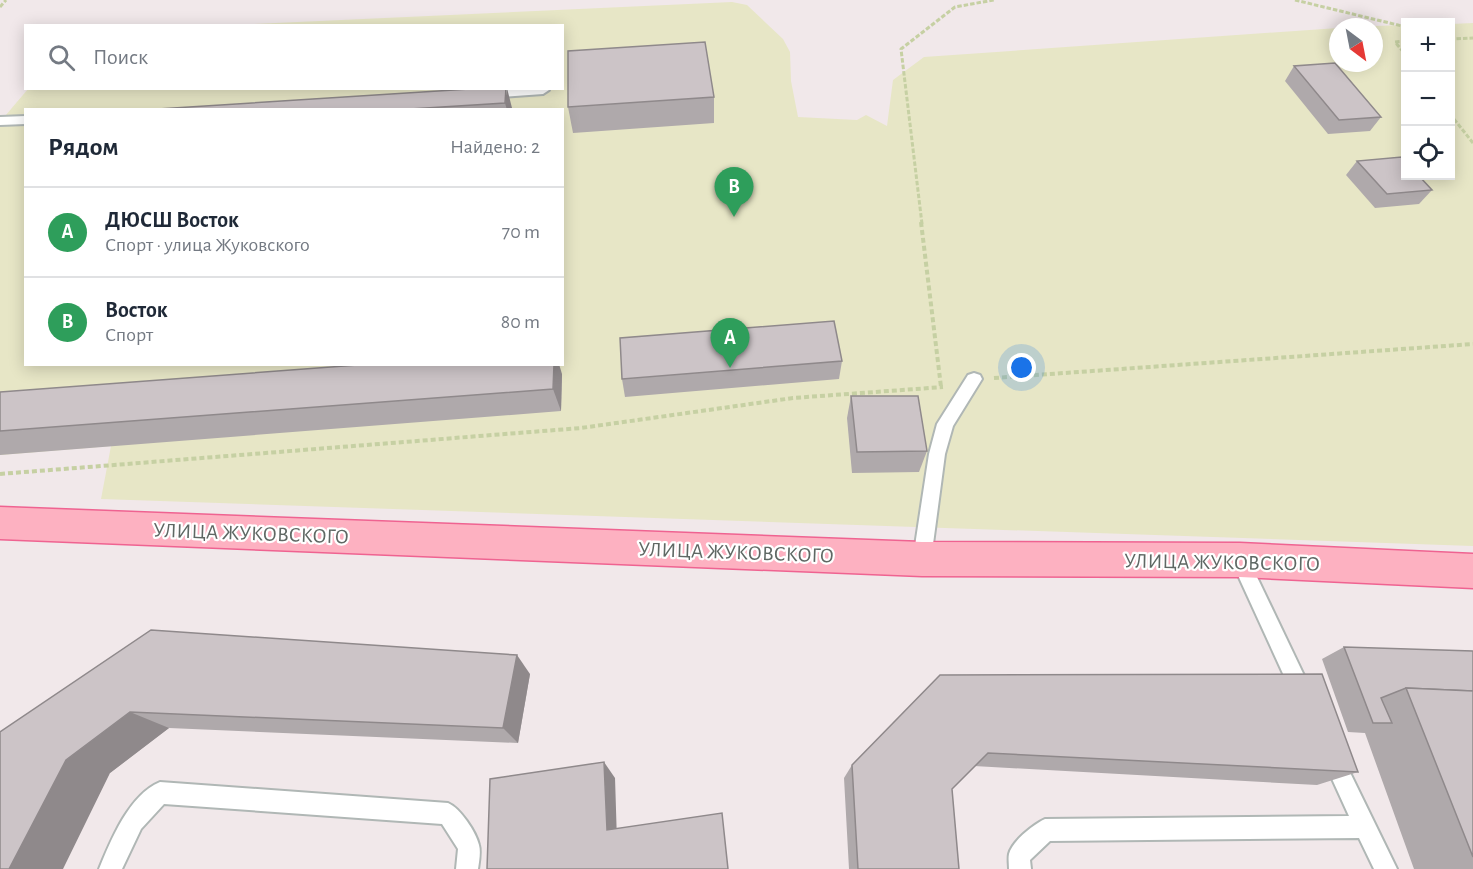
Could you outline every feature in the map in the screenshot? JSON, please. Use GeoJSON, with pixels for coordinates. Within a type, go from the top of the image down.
{"type":"FeatureCollection","features":[{"type":"Feature","properties":{"kind":"main road","name":"УЛИЦА ЖУКОВСКОГО"},"geometry":{"type":"LineString","coordinates":[[0,523],[922,559],[1240,560],[1473,571]]}},
{"type":"Feature","properties":{"kind":"lane"},"geometry":{"type":"LineString","coordinates":[[473,94],[543,90]]}},
{"type":"Feature","properties":{"kind":"lane"},"geometry":{"type":"LineString","coordinates":[[0,121],[24,120]]}},
{"type":"Feature","properties":{"kind":"lane"},"geometry":{"type":"LineString","coordinates":[[922,559],[937,454],[945,424],[974,379]]}},
{"type":"Feature","properties":{"kind":"lane"},"geometry":{"type":"LineString","coordinates":[[1240,560],[1310,710]]}},
{"type":"Feature","properties":{"kind":"lane"},"geometry":{"type":"LineString","coordinates":[[1325,742],[1386,869]]}},
{"type":"Feature","properties":{"kind":"lane"},"geometry":{"type":"LineString","coordinates":[[110,869],[133,821],[160,793],[448,814],[469,847],[467,869]]}},
{"type":"Feature","properties":{"kind":"lane"},"geometry":{"type":"LineString","coordinates":[[1020,869],[1019,856],[1045,830],[1365,827]]}},
{"type":"Feature","properties":{"kind":"path"},"geometry":{"type":"LineString","coordinates":[[1,6],[6,0]]}},
{"type":"Feature","properties":{"kind":"path"},"geometry":{"type":"LineString","coordinates":[[941,387],[901,49],[955,7],[994,0]]}},
{"type":"Feature","properties":{"kind":"path"},"geometry":{"type":"LineString","coordinates":[[1295,0],[1401,26]]}},
{"type":"Feature","properties":{"kind":"path"},"geometry":{"type":"LineString","coordinates":[[1455,39],[1473,38]]}},
{"type":"Feature","properties":{"kind":"path"},"geometry":{"type":"LineString","coordinates":[[1401,41],[1395,42],[1401,49]]}},
{"type":"Feature","properties":{"kind":"path"},"geometry":{"type":"LineString","coordinates":[[1455,120],[1473,143]]}},
{"type":"Feature","properties":{"kind":"path"},"geometry":{"type":"LineString","coordinates":[[0,474],[581,428],[793,398],[941,387],[974,379],[1473,344]]}},
{"type":"Feature","properties":{"kind":"green space"},"geometry":{"type":"Polygon","coordinates":[[[732,2],[747,5],[783,39],[790,52],[791,81],[798,117],[857,120],[866,115],[887,126],[893,80],[924,57],[1329,29],[1329,72],[1383,72],[1383,26],[1401,25],[1401,180],[1455,180],[1455,24],[1473,23],[1473,546],[101,499],[111,446],[0,455],[0,122],[27,90],[564,90],[564,24],[256,24],[732,2]]]}},
{"type":"Feature","properties":{"kind":"building"},"geometry":{"type":"Polygon","coordinates":[[[705,42],[714,97],[568,107],[568,51],[705,42]]]}},
{"type":"Feature","properties":{"kind":"building"},"geometry":{"type":"Polygon","coordinates":[[[1329,63],[1329,72],[1343,72],[1381,117],[1339,120],[1294,66],[1329,63]]]}},
{"type":"Feature","properties":{"kind":"building"},"geometry":{"type":"Polygon","coordinates":[[[454,90],[506,90],[505,103],[426,108],[173,108],[454,90]]]}},
{"type":"Feature","properties":{"kind":"building"},"geometry":{"type":"Polygon","coordinates":[[[1401,157],[1401,180],[1423,180],[1432,190],[1387,194],[1357,161],[1401,157]]]}},
{"type":"Feature","properties":{"kind":"building"},"geometry":{"type":"Polygon","coordinates":[[[834,321],[842,361],[622,379],[620,338],[834,321]]]}},
{"type":"Feature","properties":{"kind":"building"},"geometry":{"type":"Polygon","coordinates":[[[344,366],[554,366],[553,389],[0,431],[0,392],[344,366]]]}},
{"type":"Feature","properties":{"kind":"building"},"geometry":{"type":"Polygon","coordinates":[[[851,396],[918,396],[927,451],[857,452],[851,396]]]}},
{"type":"Feature","properties":{"kind":"building"},"geometry":{"type":"Polygon","coordinates":[[[151,630],[517,655],[503,728],[130,712],[66,760],[9,869],[0,869],[0,732],[151,630]]]}},
{"type":"Feature","properties":{"kind":"building"},"geometry":{"type":"Polygon","coordinates":[[[1344,647],[1473,651],[1473,691],[1406,688],[1381,698],[1392,723],[1373,723],[1344,647]]]}},
{"type":"Feature","properties":{"kind":"building"},"geometry":{"type":"Polygon","coordinates":[[[1322,674],[1358,772],[988,753],[952,789],[959,869],[858,869],[852,765],[940,675],[1322,674]]]}},
{"type":"Feature","properties":{"kind":"building"},"geometry":{"type":"Polygon","coordinates":[[[1406,688],[1473,691],[1473,857],[1406,688]]]}},
{"type":"Feature","properties":{"kind":"building"},"geometry":{"type":"Polygon","coordinates":[[[604,762],[607,830],[722,813],[728,869],[487,869],[490,779],[604,762]]]}},
{"type":"Feature","properties":{"kind":"place","name":"Восток"},"geometry":{"type":"Point","coordinates":[734,217]}},
{"type":"Feature","properties":{"kind":"place","name":"ДЮСШ Восток"},"geometry":{"type":"Point","coordinates":[730,368]}}]}
